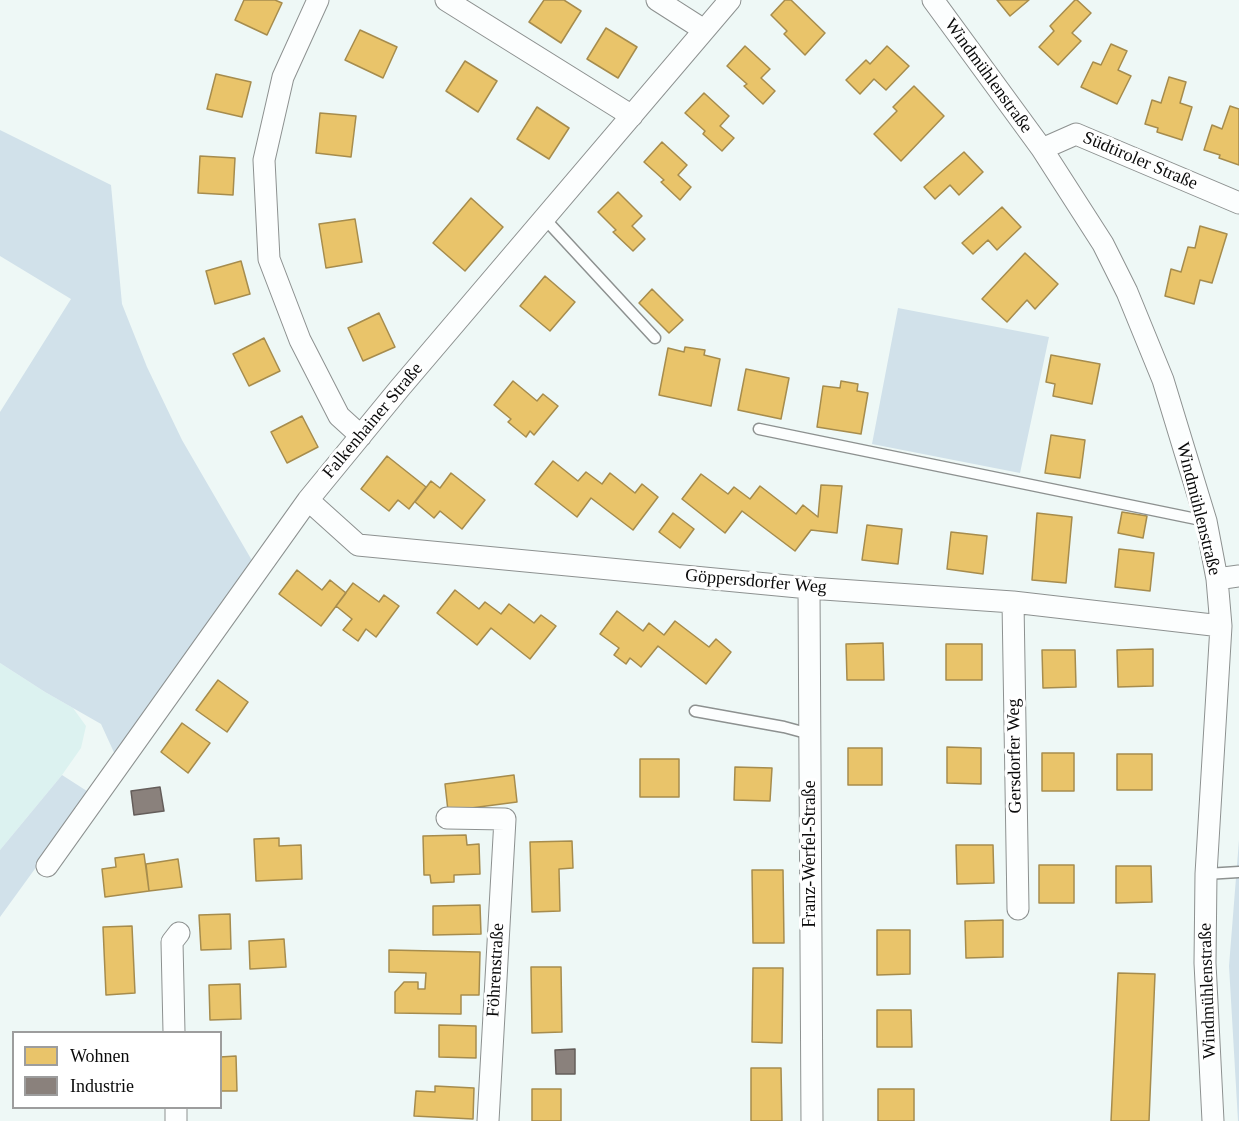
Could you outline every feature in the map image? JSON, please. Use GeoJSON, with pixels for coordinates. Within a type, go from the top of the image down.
{"type":"FeatureCollection","features":[{"type":"Feature","properties":{"kind":"street"},"geometry":{"type":"LineString","coordinates":[[318,0],[283,77],[264,160],[269,259],[300,340],[339,416],[361,436]]}},
{"type":"Feature","properties":{"kind":"street"},"geometry":{"type":"LineString","coordinates":[[446,0],[632,116]]}},
{"type":"Feature","properties":{"kind":"street"},"geometry":{"type":"LineString","coordinates":[[657,0],[704,30]]}},
{"type":"Feature","properties":{"kind":"street","name":"Falkenhainer Straße"},"geometry":{"type":"LineString","coordinates":[[47,866],[308,500],[730,0]]}},
{"type":"Feature","properties":{"kind":"street","name":"Windmühlenstraße"},"geometry":{"type":"LineString","coordinates":[[933,0],[1042,149],[1102,244],[1127,292],[1163,380],[1206,521],[1217,579],[1221,626],[1206,874],[1205,963],[1213,1121]]}},
{"type":"Feature","properties":{"kind":"street","name":"Südtiroler Straße"},"geometry":{"type":"LineString","coordinates":[[1042,149],[1076,134],[1239,203]]}},
{"type":"Feature","properties":{"kind":"street","name":"Göppersdorfer Weg"},"geometry":{"type":"LineString","coordinates":[[308,500],[358,545],[809,588],[1013,602],[1221,626]]}},
{"type":"Feature","properties":{"kind":"street"},"geometry":{"type":"LineString","coordinates":[[1217,579],[1239,576]]}},
{"type":"Feature","properties":{"kind":"street","name":"Franz-Werfel-Straße"},"geometry":{"type":"LineString","coordinates":[[809,588],[812,1121]]}},
{"type":"Feature","properties":{"kind":"street","name":"Gersdorfer Weg"},"geometry":{"type":"LineString","coordinates":[[1013,602],[1018,909]]}},
{"type":"Feature","properties":{"kind":"street","name":"Föhrenstraße"},"geometry":{"type":"LineString","coordinates":[[447,818],[505,819],[488,1121]]}},
{"type":"Feature","properties":{"kind":"street"},"geometry":{"type":"LineString","coordinates":[[174,1031],[172,942],[179,933]]}},
{"type":"Feature","properties":{"kind":"lane"},"geometry":{"type":"LineString","coordinates":[[545,219],[655,338]]}},
{"type":"Feature","properties":{"kind":"lane"},"geometry":{"type":"LineString","coordinates":[[759,429],[1206,521]]}},
{"type":"Feature","properties":{"kind":"lane"},"geometry":{"type":"LineString","coordinates":[[695,711],[810,734]]}},
{"type":"Feature","properties":{"kind":"lane"},"geometry":{"type":"LineString","coordinates":[[1206,874],[1239,872]]}},
{"type":"Feature","properties":{"kind":"shaded area"},"geometry":{"type":"Polygon","coordinates":[[[0,130],[111,185],[122,304],[147,367],[182,440],[254,564],[117,759],[101,724],[0,663],[0,412],[71,299],[0,256],[0,130]]]}},
{"type":"Feature","properties":{"kind":"shaded area"},"geometry":{"type":"Polygon","coordinates":[[[898,308],[1049,337],[1020,473],[872,444],[898,308]]]}},
{"type":"Feature","properties":{"kind":"shaded area"},"geometry":{"type":"Polygon","coordinates":[[[0,663],[73,708],[86,726],[81,748],[62,775],[0,850],[0,663]]]}},
{"type":"Feature","properties":{"kind":"shaded area"},"geometry":{"type":"Polygon","coordinates":[[[62,775],[90,793],[0,917],[0,850],[62,775]]]}},
{"type":"Feature","properties":{"kind":"shaded area"},"geometry":{"type":"Polygon","coordinates":[[[1239,840],[1239,1121],[1238,1121],[1229,966],[1239,840]]]}},
{"type":"Feature","properties":{"kind":"building: Wohnen"},"geometry":{"type":"Polygon","coordinates":[[[244,0],[275,0],[282,3],[267,35],[235,20],[244,0]]]}},
{"type":"Feature","properties":{"kind":"building: Wohnen"},"geometry":{"type":"Polygon","coordinates":[[[544,0],[564,0],[581,11],[561,43],[529,22],[544,0]]]}},
{"type":"Feature","properties":{"kind":"building: Wohnen"},"geometry":{"type":"Polygon","coordinates":[[[785,0],[791,0],[825,33],[805,55],[784,34],[787,31],[771,15],[785,0]]]}},
{"type":"Feature","properties":{"kind":"building: Wohnen"},"geometry":{"type":"Polygon","coordinates":[[[997,0],[1029,0],[1010,16],[997,0]]]}},
{"type":"Feature","properties":{"kind":"building: Wohnen"},"geometry":{"type":"Polygon","coordinates":[[[1075,0],[1091,13],[1072,33],[1081,41],[1058,65],[1039,47],[1054,31],[1050,26],[1075,0]]]}},
{"type":"Feature","properties":{"kind":"building: Wohnen"},"geometry":{"type":"Polygon","coordinates":[[[606,28],[637,47],[618,78],[587,59],[606,28]]]}},
{"type":"Feature","properties":{"kind":"building: Wohnen"},"geometry":{"type":"Polygon","coordinates":[[[360,30],[397,47],[383,78],[345,60],[360,30]]]}},
{"type":"Feature","properties":{"kind":"building: Wohnen"},"geometry":{"type":"Polygon","coordinates":[[[1111,44],[1127,51],[1118,70],[1131,76],[1117,104],[1081,87],[1093,62],[1101,65],[1111,44]]]}},
{"type":"Feature","properties":{"kind":"building: Wohnen"},"geometry":{"type":"Polygon","coordinates":[[[745,46],[770,69],[761,78],[775,91],[763,104],[744,86],[747,84],[727,66],[745,46]]]}},
{"type":"Feature","properties":{"kind":"building: Wohnen"},"geometry":{"type":"Polygon","coordinates":[[[887,46],[909,66],[886,90],[874,79],[860,94],[846,80],[866,60],[870,64],[887,46]]]}},
{"type":"Feature","properties":{"kind":"building: Wohnen"},"geometry":{"type":"Polygon","coordinates":[[[465,61],[497,81],[478,112],[446,91],[465,61]]]}},
{"type":"Feature","properties":{"kind":"building: Wohnen"},"geometry":{"type":"Polygon","coordinates":[[[216,74],[251,82],[242,117],[207,109],[216,74]]]}},
{"type":"Feature","properties":{"kind":"building: Wohnen"},"geometry":{"type":"Polygon","coordinates":[[[1169,77],[1186,82],[1180,103],[1192,107],[1182,140],[1157,132],[1158,128],[1145,124],[1152,100],[1161,103],[1169,77]]]}},
{"type":"Feature","properties":{"kind":"building: Wohnen"},"geometry":{"type":"Polygon","coordinates":[[[914,86],[944,116],[901,161],[874,134],[897,111],[893,107],[914,86]]]}},
{"type":"Feature","properties":{"kind":"building: Wohnen"},"geometry":{"type":"Polygon","coordinates":[[[704,93],[729,116],[720,126],[734,138],[722,151],[685,113],[704,93]]]}},
{"type":"Feature","properties":{"kind":"building: Wohnen"},"geometry":{"type":"Polygon","coordinates":[[[1230,106],[1239,109],[1239,165],[1204,150],[1212,125],[1222,129],[1230,106]]]}},
{"type":"Feature","properties":{"kind":"building: Wohnen"},"geometry":{"type":"Polygon","coordinates":[[[537,107],[569,128],[549,159],[517,139],[537,107]]]}},
{"type":"Feature","properties":{"kind":"building: Wohnen"},"geometry":{"type":"Polygon","coordinates":[[[320,113],[356,116],[351,157],[316,153],[320,113]]]}},
{"type":"Feature","properties":{"kind":"building: Wohnen"},"geometry":{"type":"Polygon","coordinates":[[[662,142],[687,165],[678,175],[691,187],[680,200],[661,182],[664,180],[644,162],[662,142]]]}},
{"type":"Feature","properties":{"kind":"building: Wohnen"},"geometry":{"type":"Polygon","coordinates":[[[964,152],[983,172],[959,195],[950,185],[935,199],[924,187],[964,152]]]}},
{"type":"Feature","properties":{"kind":"building: Wohnen"},"geometry":{"type":"Polygon","coordinates":[[[200,156],[235,158],[233,195],[198,193],[200,156]]]}},
{"type":"Feature","properties":{"kind":"building: Wohnen"},"geometry":{"type":"Polygon","coordinates":[[[618,192],[642,216],[632,226],[645,239],[633,251],[613,232],[616,230],[598,212],[618,192]]]}},
{"type":"Feature","properties":{"kind":"building: Wohnen"},"geometry":{"type":"Polygon","coordinates":[[[471,198],[503,227],[465,271],[433,243],[471,198]]]}},
{"type":"Feature","properties":{"kind":"building: Wohnen"},"geometry":{"type":"Polygon","coordinates":[[[1002,207],[1021,227],[997,250],[988,240],[973,254],[962,243],[1002,207]]]}},
{"type":"Feature","properties":{"kind":"building: Wohnen"},"geometry":{"type":"Polygon","coordinates":[[[355,219],[362,262],[326,268],[319,224],[355,219]]]}},
{"type":"Feature","properties":{"kind":"building: Wohnen"},"geometry":{"type":"Polygon","coordinates":[[[1200,226],[1227,234],[1212,283],[1200,280],[1194,304],[1165,296],[1171,269],[1181,272],[1188,247],[1195,248],[1200,226]]]}},
{"type":"Feature","properties":{"kind":"building: Wohnen"},"geometry":{"type":"Polygon","coordinates":[[[1025,253],[1058,284],[1035,309],[1027,300],[1007,322],[982,299],[1025,253]]]}},
{"type":"Feature","properties":{"kind":"building: Wohnen"},"geometry":{"type":"Polygon","coordinates":[[[241,261],[250,294],[215,304],[206,271],[241,261]]]}},
{"type":"Feature","properties":{"kind":"building: Wohnen"},"geometry":{"type":"Polygon","coordinates":[[[545,276],[575,302],[550,331],[520,306],[545,276]]]}},
{"type":"Feature","properties":{"kind":"building: Wohnen"},"geometry":{"type":"Polygon","coordinates":[[[652,289],[683,320],[669,333],[639,303],[652,289]]]}},
{"type":"Feature","properties":{"kind":"building: Wohnen"},"geometry":{"type":"Polygon","coordinates":[[[379,313],[395,347],[363,361],[348,328],[379,313]]]}},
{"type":"Feature","properties":{"kind":"building: Wohnen"},"geometry":{"type":"Polygon","coordinates":[[[264,338],[280,371],[249,386],[233,354],[264,338]]]}},
{"type":"Feature","properties":{"kind":"building: Wohnen"},"geometry":{"type":"Polygon","coordinates":[[[685,347],[705,350],[704,355],[720,359],[711,406],[659,395],[668,348],[684,352],[685,347]]]}},
{"type":"Feature","properties":{"kind":"building: Wohnen"},"geometry":{"type":"Polygon","coordinates":[[[1051,355],[1100,364],[1092,404],[1053,396],[1055,384],[1046,382],[1051,355]]]}},
{"type":"Feature","properties":{"kind":"building: Wohnen"},"geometry":{"type":"Polygon","coordinates":[[[746,369],[789,378],[781,419],[738,410],[746,369]]]}},
{"type":"Feature","properties":{"kind":"building: Wohnen"},"geometry":{"type":"Polygon","coordinates":[[[513,381],[537,401],[543,394],[558,406],[534,435],[530,431],[526,437],[508,422],[511,419],[494,405],[513,381]]]}},
{"type":"Feature","properties":{"kind":"building: Wohnen"},"geometry":{"type":"Polygon","coordinates":[[[841,381],[858,384],[857,391],[868,393],[861,434],[817,427],[823,386],[840,388],[841,381]]]}},
{"type":"Feature","properties":{"kind":"building: Wohnen"},"geometry":{"type":"Polygon","coordinates":[[[302,416],[318,447],[287,463],[271,432],[302,416]]]}},
{"type":"Feature","properties":{"kind":"building: Wohnen"},"geometry":{"type":"Polygon","coordinates":[[[1051,435],[1085,440],[1080,478],[1045,473],[1051,435]]]}},
{"type":"Feature","properties":{"kind":"building: Wohnen"},"geometry":{"type":"Polygon","coordinates":[[[387,456],[426,487],[409,509],[398,500],[389,511],[361,489],[387,456]]]}},
{"type":"Feature","properties":{"kind":"building: Wohnen"},"geometry":{"type":"Polygon","coordinates":[[[553,461],[578,481],[586,472],[602,484],[610,473],[635,493],[642,484],[658,497],[633,530],[591,498],[577,517],[535,484],[553,461]]]}},
{"type":"Feature","properties":{"kind":"building: Wohnen"},"geometry":{"type":"Polygon","coordinates":[[[451,473],[485,500],[462,529],[440,511],[434,518],[415,502],[431,481],[440,488],[451,473]]]}},
{"type":"Feature","properties":{"kind":"building: Wohnen"},"geometry":{"type":"Polygon","coordinates":[[[701,474],[728,494],[734,487],[750,499],[760,486],[796,514],[803,505],[818,517],[821,485],[842,486],[837,533],[811,530],[795,551],[742,511],[725,533],[682,499],[701,474]]]}},
{"type":"Feature","properties":{"kind":"building: Wohnen"},"geometry":{"type":"Polygon","coordinates":[[[1122,512],[1147,516],[1143,538],[1118,533],[1122,512]]]}},
{"type":"Feature","properties":{"kind":"building: Wohnen"},"geometry":{"type":"Polygon","coordinates":[[[673,513],[694,529],[680,548],[659,532],[673,513]]]}},
{"type":"Feature","properties":{"kind":"building: Wohnen"},"geometry":{"type":"Polygon","coordinates":[[[1037,513],[1072,517],[1066,583],[1032,580],[1037,513]]]}},
{"type":"Feature","properties":{"kind":"building: Wohnen"},"geometry":{"type":"Polygon","coordinates":[[[867,525],[902,529],[898,564],[862,560],[867,525]]]}},
{"type":"Feature","properties":{"kind":"building: Wohnen"},"geometry":{"type":"Polygon","coordinates":[[[951,532],[987,536],[983,574],[947,569],[951,532]]]}},
{"type":"Feature","properties":{"kind":"building: Wohnen"},"geometry":{"type":"Polygon","coordinates":[[[1119,549],[1154,553],[1150,591],[1115,587],[1119,549]]]}},
{"type":"Feature","properties":{"kind":"building: Wohnen"},"geometry":{"type":"Polygon","coordinates":[[[297,570],[322,590],[330,580],[346,593],[321,626],[279,594],[297,570]]]}},
{"type":"Feature","properties":{"kind":"building: Wohnen"},"geometry":{"type":"Polygon","coordinates":[[[353,583],[379,602],[384,595],[399,606],[376,637],[366,629],[358,641],[343,630],[352,619],[336,606],[353,583]]]}},
{"type":"Feature","properties":{"kind":"building: Wohnen"},"geometry":{"type":"Polygon","coordinates":[[[455,590],[479,609],[485,602],[501,614],[509,604],[534,623],[541,615],[556,626],[530,659],[491,628],[477,645],[437,613],[455,590]]]}},
{"type":"Feature","properties":{"kind":"building: Wohnen"},"geometry":{"type":"Polygon","coordinates":[[[617,611],[643,631],[649,623],[664,635],[675,621],[709,647],[716,639],[731,652],[706,684],[658,646],[641,667],[630,658],[626,664],[614,655],[619,648],[600,634],[617,611]]]}},
{"type":"Feature","properties":{"kind":"building: Wohnen"},"geometry":{"type":"Polygon","coordinates":[[[883,643],[884,680],[847,680],[846,644],[883,643]]]}},
{"type":"Feature","properties":{"kind":"building: Wohnen"},"geometry":{"type":"Polygon","coordinates":[[[946,644],[982,644],[982,680],[946,680],[946,644]]]}},
{"type":"Feature","properties":{"kind":"building: Wohnen"},"geometry":{"type":"Polygon","coordinates":[[[1153,649],[1153,686],[1118,687],[1117,650],[1153,649]]]}},
{"type":"Feature","properties":{"kind":"building: Wohnen"},"geometry":{"type":"Polygon","coordinates":[[[1042,650],[1075,650],[1076,687],[1043,688],[1042,650]]]}},
{"type":"Feature","properties":{"kind":"building: Wohnen"},"geometry":{"type":"Polygon","coordinates":[[[218,680],[248,702],[227,732],[196,710],[218,680]]]}},
{"type":"Feature","properties":{"kind":"building: Wohnen"},"geometry":{"type":"Polygon","coordinates":[[[182,723],[210,743],[188,773],[161,752],[182,723]]]}},
{"type":"Feature","properties":{"kind":"building: Wohnen"},"geometry":{"type":"Polygon","coordinates":[[[947,747],[981,748],[981,784],[947,783],[947,747]]]}},
{"type":"Feature","properties":{"kind":"building: Wohnen"},"geometry":{"type":"Polygon","coordinates":[[[848,748],[882,748],[882,785],[848,785],[848,748]]]}},
{"type":"Feature","properties":{"kind":"building: Wohnen"},"geometry":{"type":"Polygon","coordinates":[[[1042,753],[1074,753],[1074,791],[1042,791],[1042,753]]]}},
{"type":"Feature","properties":{"kind":"building: Wohnen"},"geometry":{"type":"Polygon","coordinates":[[[1117,754],[1152,754],[1152,790],[1117,790],[1117,754]]]}},
{"type":"Feature","properties":{"kind":"building: Wohnen"},"geometry":{"type":"Polygon","coordinates":[[[640,759],[679,759],[679,797],[640,797],[640,759]]]}},
{"type":"Feature","properties":{"kind":"building: Wohnen"},"geometry":{"type":"Polygon","coordinates":[[[735,767],[772,768],[770,801],[734,800],[735,767]]]}},
{"type":"Feature","properties":{"kind":"building: Wohnen"},"geometry":{"type":"Polygon","coordinates":[[[514,775],[517,802],[448,811],[445,784],[514,775]]]}},
{"type":"Feature","properties":{"kind":"building: Wohnen"},"geometry":{"type":"Polygon","coordinates":[[[466,835],[467,845],[479,844],[480,874],[454,875],[454,882],[431,883],[430,875],[424,875],[423,836],[466,835]]]}},
{"type":"Feature","properties":{"kind":"building: Wohnen"},"geometry":{"type":"Polygon","coordinates":[[[279,838],[279,846],[301,845],[302,879],[256,881],[254,839],[279,838]]]}},
{"type":"Feature","properties":{"kind":"building: Wohnen"},"geometry":{"type":"Polygon","coordinates":[[[572,841],[573,868],[559,869],[560,911],[532,912],[530,842],[572,841]]]}},
{"type":"Feature","properties":{"kind":"building: Wohnen"},"geometry":{"type":"Polygon","coordinates":[[[956,845],[993,845],[994,883],[957,884],[956,845]]]}},
{"type":"Feature","properties":{"kind":"building: Wohnen"},"geometry":{"type":"Polygon","coordinates":[[[144,854],[149,891],[105,897],[102,869],[116,867],[115,858],[144,854]]]}},
{"type":"Feature","properties":{"kind":"building: Wohnen"},"geometry":{"type":"Polygon","coordinates":[[[178,859],[182,887],[149,891],[146,864],[178,859]]]}},
{"type":"Feature","properties":{"kind":"building: Wohnen"},"geometry":{"type":"Polygon","coordinates":[[[1039,865],[1074,865],[1074,903],[1039,903],[1039,865]]]}},
{"type":"Feature","properties":{"kind":"building: Wohnen"},"geometry":{"type":"Polygon","coordinates":[[[1116,866],[1151,866],[1152,902],[1116,903],[1116,866]]]}},
{"type":"Feature","properties":{"kind":"building: Wohnen"},"geometry":{"type":"Polygon","coordinates":[[[752,870],[783,870],[784,943],[753,943],[752,870]]]}},
{"type":"Feature","properties":{"kind":"building: Wohnen"},"geometry":{"type":"Polygon","coordinates":[[[480,905],[481,934],[433,935],[433,906],[480,905]]]}},
{"type":"Feature","properties":{"kind":"building: Wohnen"},"geometry":{"type":"Polygon","coordinates":[[[230,914],[231,949],[201,950],[199,915],[230,914]]]}},
{"type":"Feature","properties":{"kind":"building: Wohnen"},"geometry":{"type":"Polygon","coordinates":[[[1003,920],[1003,957],[966,958],[965,921],[1003,920]]]}},
{"type":"Feature","properties":{"kind":"building: Wohnen"},"geometry":{"type":"Polygon","coordinates":[[[132,926],[135,993],[106,995],[103,927],[132,926]]]}},
{"type":"Feature","properties":{"kind":"building: Wohnen"},"geometry":{"type":"Polygon","coordinates":[[[877,930],[910,930],[910,974],[877,975],[877,930]]]}},
{"type":"Feature","properties":{"kind":"building: Wohnen"},"geometry":{"type":"Polygon","coordinates":[[[284,939],[286,967],[250,969],[249,941],[284,939]]]}},
{"type":"Feature","properties":{"kind":"building: Wohnen"},"geometry":{"type":"Polygon","coordinates":[[[389,950],[480,952],[479,995],[461,995],[461,1014],[395,1013],[395,992],[404,982],[418,982],[418,989],[425,989],[426,973],[389,972],[389,950]]]}},
{"type":"Feature","properties":{"kind":"building: Wohnen"},"geometry":{"type":"Polygon","coordinates":[[[531,967],[561,967],[562,1032],[532,1033],[531,967]]]}},
{"type":"Feature","properties":{"kind":"building: Wohnen"},"geometry":{"type":"Polygon","coordinates":[[[753,968],[783,968],[782,1043],[752,1042],[753,968]]]}},
{"type":"Feature","properties":{"kind":"building: Wohnen"},"geometry":{"type":"Polygon","coordinates":[[[1118,973],[1155,974],[1149,1121],[1111,1121],[1118,973]]]}},
{"type":"Feature","properties":{"kind":"building: Wohnen"},"geometry":{"type":"Polygon","coordinates":[[[240,984],[241,1019],[210,1020],[209,985],[240,984]]]}},
{"type":"Feature","properties":{"kind":"building: Wohnen"},"geometry":{"type":"Polygon","coordinates":[[[877,1010],[911,1010],[912,1047],[877,1047],[877,1010]]]}},
{"type":"Feature","properties":{"kind":"building: Wohnen"},"geometry":{"type":"Polygon","coordinates":[[[439,1025],[476,1026],[476,1058],[439,1057],[439,1025]]]}},
{"type":"Feature","properties":{"kind":"building: Wohnen"},"geometry":{"type":"Polygon","coordinates":[[[236,1056],[237,1091],[222,1091],[222,1057],[236,1056]]]}},
{"type":"Feature","properties":{"kind":"building: Wohnen"},"geometry":{"type":"Polygon","coordinates":[[[751,1068],[781,1068],[782,1121],[751,1121],[751,1068]]]}},
{"type":"Feature","properties":{"kind":"building: Wohnen"},"geometry":{"type":"Polygon","coordinates":[[[435,1086],[474,1088],[473,1119],[414,1116],[416,1091],[435,1092],[435,1086]]]}},
{"type":"Feature","properties":{"kind":"building: Wohnen"},"geometry":{"type":"Polygon","coordinates":[[[532,1089],[561,1089],[561,1121],[532,1121],[532,1089]]]}},
{"type":"Feature","properties":{"kind":"building: Wohnen"},"geometry":{"type":"Polygon","coordinates":[[[878,1089],[914,1089],[914,1121],[878,1121],[878,1089]]]}},
{"type":"Feature","properties":{"kind":"building: Industrie"},"geometry":{"type":"Polygon","coordinates":[[[160,787],[164,811],[134,815],[131,791],[160,787]]]}},
{"type":"Feature","properties":{"kind":"building: Industrie"},"geometry":{"type":"Polygon","coordinates":[[[575,1049],[575,1074],[556,1074],[555,1050],[575,1049]]]}}]}
